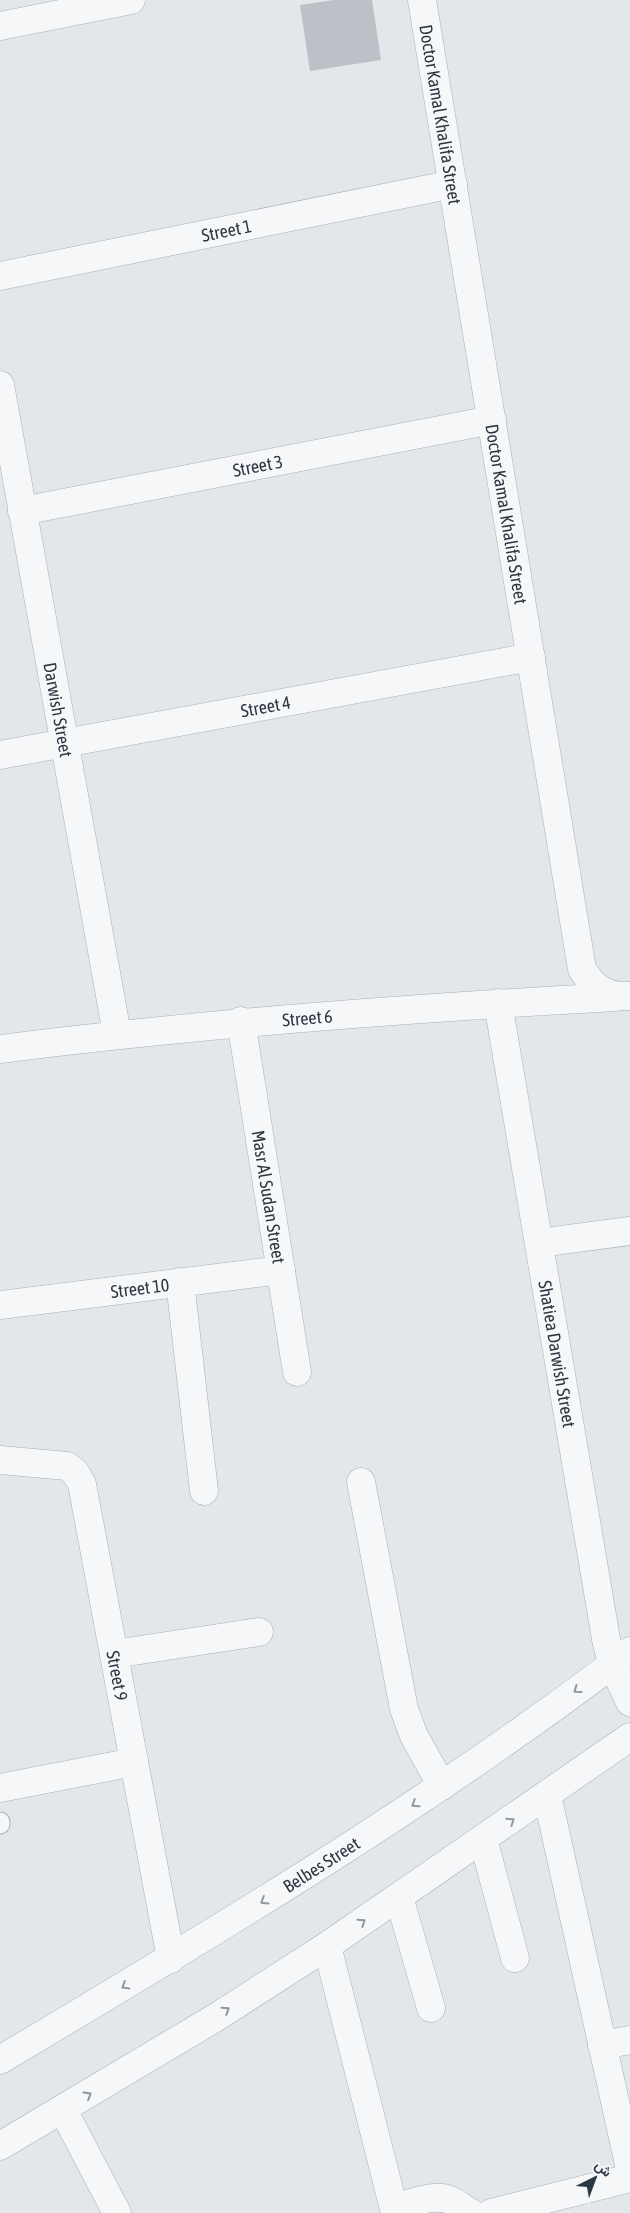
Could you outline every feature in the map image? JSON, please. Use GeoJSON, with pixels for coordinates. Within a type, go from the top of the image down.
{"type":"FeatureCollection","features":[{"type":"Feature","properties":{"kind":"street"},"geometry":{"type":"LineString","coordinates":[[0,26],[131,0]]}},
{"type":"Feature","properties":{"kind":"street","name":"Doctor Kamal Khalifa Street"},"geometry":{"type":"LineString","coordinates":[[422,0],[582,969],[590,982],[602,992],[623,996]]}},
{"type":"Feature","properties":{"kind":"street","name":"Street 1"},"geometry":{"type":"LineString","coordinates":[[0,276],[453,184]]}},
{"type":"Feature","properties":{"kind":"street","name":"Darwish Street"},"geometry":{"type":"LineString","coordinates":[[0,385],[117,1034]]}},
{"type":"Feature","properties":{"kind":"street","name":"Street 3"},"geometry":{"type":"LineString","coordinates":[[22,511],[492,420]]}},
{"type":"Feature","properties":{"kind":"street","name":"Street 4"},"geometry":{"type":"LineString","coordinates":[[0,755],[531,657]]}},
{"type":"Feature","properties":{"kind":"street","name":"Street 6"},"geometry":{"type":"LineString","coordinates":[[0,1049],[241,1021],[623,996]]}},
{"type":"Feature","properties":{"kind":"street","name":"Shatiea Darwish Street"},"geometry":{"type":"LineString","coordinates":[[498,1003],[606,1639],[621,1658],[630,1702]]}},
{"type":"Feature","properties":{"kind":"street","name":"Masr Al Sudan Street"},"geometry":{"type":"LineString","coordinates":[[241,1021],[297,1372]]}},
{"type":"Feature","properties":{"kind":"street"},"geometry":{"type":"LineString","coordinates":[[540,1243],[630,1231]]}},
{"type":"Feature","properties":{"kind":"street","name":"Street 10"},"geometry":{"type":"LineString","coordinates":[[0,1305],[280,1270]]}},
{"type":"Feature","properties":{"kind":"street"},"geometry":{"type":"LineString","coordinates":[[180,1282],[204,1491]]}},
{"type":"Feature","properties":{"kind":"street","name":"Street 9"},"geometry":{"type":"LineString","coordinates":[[0,1460],[53,1463],[67,1466],[75,1472],[82,1484],[171,1959]]}},
{"type":"Feature","properties":{"kind":"street"},"geometry":{"type":"LineString","coordinates":[[361,1482],[404,1709],[414,1736],[442,1786]]}},
{"type":"Feature","properties":{"kind":"street"},"geometry":{"type":"LineString","coordinates":[[114,1654],[259,1632]]}},
{"type":"Feature","properties":{"kind":"street","name":"Belbes Street"},"geometry":{"type":"LineString","coordinates":[[0,2060],[171,1959],[442,1786],[621,1658]]}},
{"type":"Feature","properties":{"kind":"street"},"geometry":{"type":"LineString","coordinates":[[0,2146],[215,2018],[327,1946],[630,1738]]}},
{"type":"Feature","properties":{"kind":"street"},"geometry":{"type":"LineString","coordinates":[[0,1788],[134,1762]]}},
{"type":"Feature","properties":{"kind":"street"},"geometry":{"type":"LineString","coordinates":[[546,1795],[630,2169]]}},
{"type":"Feature","properties":{"kind":"street"},"geometry":{"type":"LineString","coordinates":[[483,1839],[515,1958]]}},
{"type":"Feature","properties":{"kind":"street"},"geometry":{"type":"LineString","coordinates":[[399,1898],[431,2008]]}},
{"type":"Feature","properties":{"kind":"street"},"geometry":{"type":"LineString","coordinates":[[327,1946],[395,2211],[434,2198],[443,2198],[451,2200],[471,2213]]}},
{"type":"Feature","properties":{"kind":"street"},"geometry":{"type":"LineString","coordinates":[[602,2045],[630,2040]]}},
{"type":"Feature","properties":{"kind":"street"},"geometry":{"type":"LineString","coordinates":[[63,2110],[117,2213]]}},
{"type":"Feature","properties":{"kind":"street"},"geometry":{"type":"LineString","coordinates":[[491,2213],[630,2178]]}},
{"type":"Feature","properties":{"kind":"building"},"geometry":{"type":"Polygon","coordinates":[[[334,0],[372,0],[381,60],[310,71],[300,5],[334,0]]]}}]}
